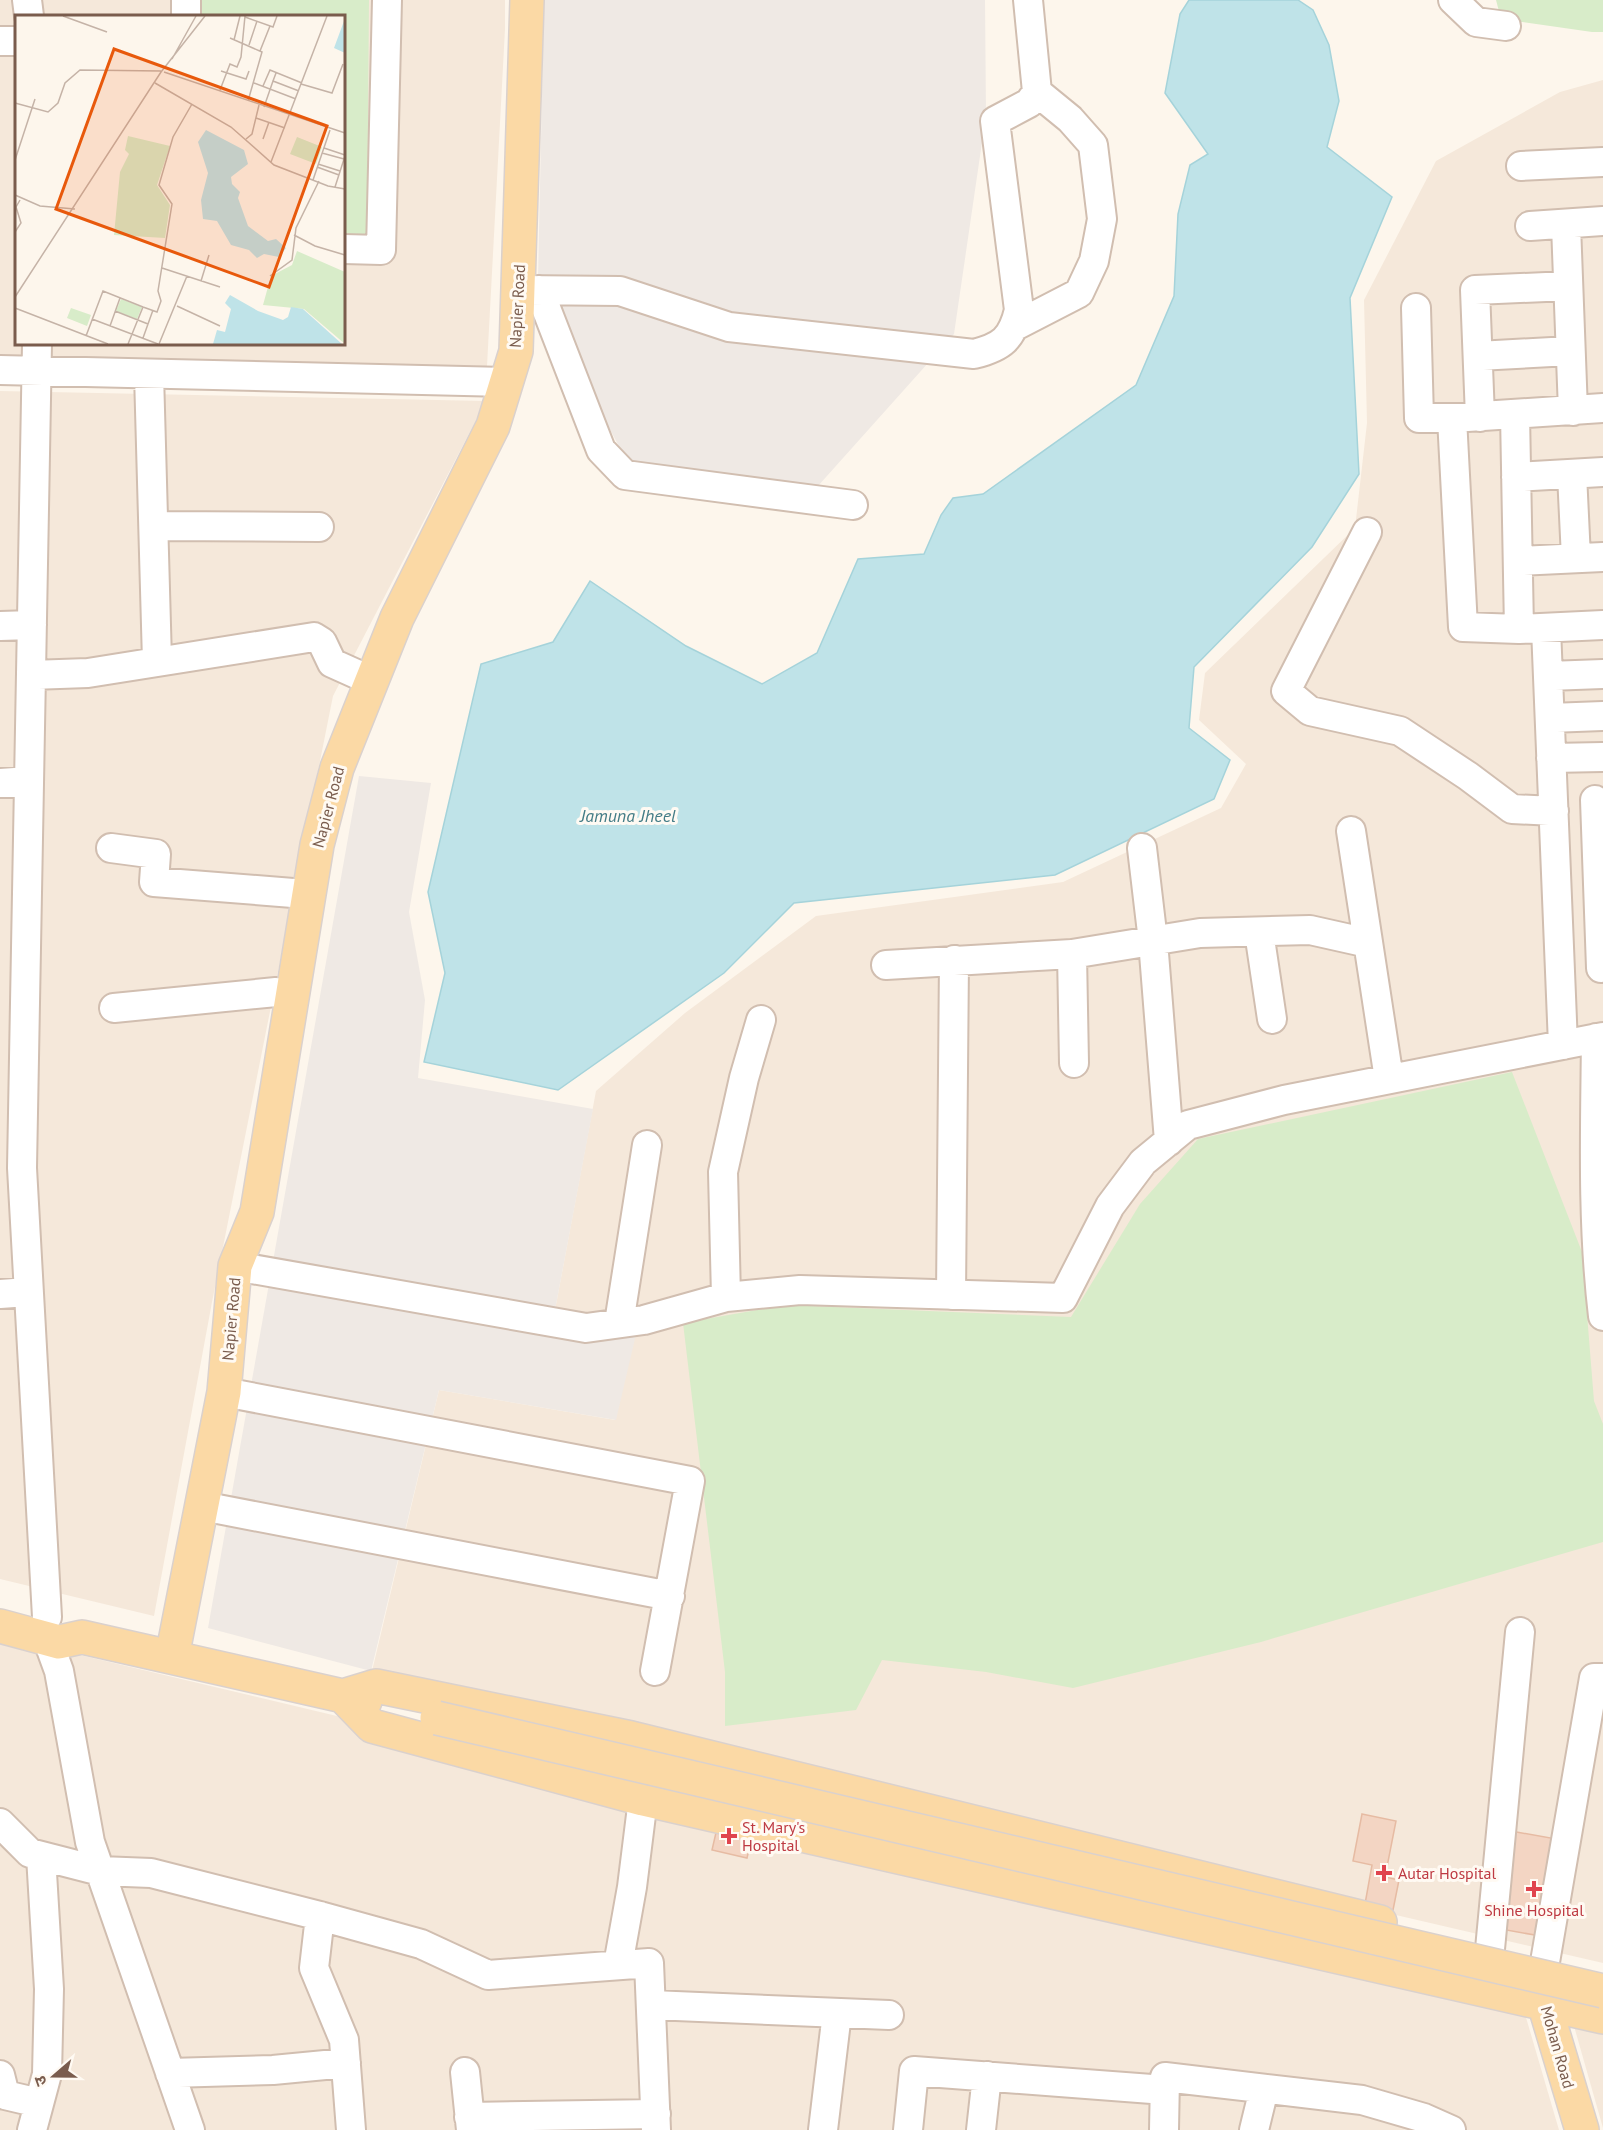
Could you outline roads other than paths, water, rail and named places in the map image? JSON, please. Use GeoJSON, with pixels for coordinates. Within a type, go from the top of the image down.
{"type":"FeatureCollection","features":[{"type":"Feature","properties":{"kind":"main road"},"geometry":{"type":"LineString","coordinates":[[497,382],[502,342],[510,0]]}},
{"type":"Feature","properties":{"kind":"main road","name":"Napier Road"},"geometry":{"type":"LineString","coordinates":[[173,1648],[224,1392],[236,1266],[257,1212],[316,845],[364,676],[397,618],[493,426],[497,382],[516,351],[529,290],[527,0]]}},
{"type":"Feature","properties":{"kind":"main road"},"geometry":{"type":"LineString","coordinates":[[236,1266],[234,1217],[293,893],[323,768],[364,676]]}},
{"type":"Feature","properties":{"kind":"main road"},"geometry":{"type":"LineString","coordinates":[[1,1615],[47,1628],[63,1621],[82,1637],[173,1648],[343,1696],[1603,1991]]}},
{"type":"Feature","properties":{"kind":"main road"},"geometry":{"type":"LineString","coordinates":[[343,1696],[376,1686],[632,1738],[1603,1975]]}},
{"type":"Feature","properties":{"kind":"main road"},"geometry":{"type":"LineString","coordinates":[[343,1696],[372,1726],[643,1799],[1603,2017]]}},
{"type":"Feature","properties":{"kind":"main road","name":"Mohan Road"},"geometry":{"type":"LineString","coordinates":[[1545,1962],[1544,2003],[1582,2130]]}},
{"type":"Feature","properties":{"kind":"street"},"geometry":{"type":"LineString","coordinates":[[27,0],[29,15]]}},
{"type":"Feature","properties":{"kind":"street"},"geometry":{"type":"LineString","coordinates":[[345,249],[381,250],[387,0]]}},
{"type":"Feature","properties":{"kind":"street"},"geometry":{"type":"LineString","coordinates":[[853,505],[625,475],[601,450],[529,290],[620,291],[729,327],[974,354],[995,349],[1009,337],[1015,327],[1019,310],[995,121],[1029,103],[1037,92],[1028,0]]}},
{"type":"Feature","properties":{"kind":"street"},"geometry":{"type":"LineString","coordinates":[[1453,0],[1476,22],[1506,26]]}},
{"type":"Feature","properties":{"kind":"street"},"geometry":{"type":"LineString","coordinates":[[1015,327],[1079,292],[1094,261],[1102,219],[1093,145],[1070,118],[1037,92]]}},
{"type":"Feature","properties":{"kind":"street"},"geometry":{"type":"LineString","coordinates":[[1521,165],[1603,162]]}},
{"type":"Feature","properties":{"kind":"street"},"geometry":{"type":"LineString","coordinates":[[1530,226],[1603,221]]}},
{"type":"Feature","properties":{"kind":"street"},"geometry":{"type":"LineString","coordinates":[[1566,225],[1572,411]]}},
{"type":"Feature","properties":{"kind":"street"},"geometry":{"type":"LineString","coordinates":[[1480,417],[1475,290],[1568,286]]}},
{"type":"Feature","properties":{"kind":"street"},"geometry":{"type":"LineString","coordinates":[[1416,308],[1419,418],[1480,417],[1603,408]]}},
{"type":"Feature","properties":{"kind":"street"},"geometry":{"type":"LineString","coordinates":[[1478,356],[1570,351]]}},
{"type":"Feature","properties":{"kind":"street"},"geometry":{"type":"LineString","coordinates":[[0,370],[37,357],[149,374],[497,382]]}},
{"type":"Feature","properties":{"kind":"street"},"geometry":{"type":"LineString","coordinates":[[37,357],[29,782],[12,1069],[22,1168],[47,1628],[59,1671],[90,1842],[190,2130]]}},
{"type":"Feature","properties":{"kind":"street"},"geometry":{"type":"LineString","coordinates":[[149,374],[157,662]]}},
{"type":"Feature","properties":{"kind":"street"},"geometry":{"type":"LineString","coordinates":[[1515,414],[1518,561],[1533,628],[1548,676],[1563,1045]]}},
{"type":"Feature","properties":{"kind":"street"},"geometry":{"type":"LineString","coordinates":[[1452,418],[1463,627],[1533,628],[1603,625]]}},
{"type":"Feature","properties":{"kind":"street"},"geometry":{"type":"LineString","coordinates":[[1516,477],[1603,472]]}},
{"type":"Feature","properties":{"kind":"street"},"geometry":{"type":"LineString","coordinates":[[1518,561],[1589,558],[1572,474]]}},
{"type":"Feature","properties":{"kind":"street"},"geometry":{"type":"LineString","coordinates":[[154,526],[319,527]]}},
{"type":"Feature","properties":{"kind":"street"},"geometry":{"type":"LineString","coordinates":[[1367,532],[1286,691],[1310,711],[1400,732],[1468,776],[1512,809],[1553,807],[1599,800],[1602,968],[1560,970]]}},
{"type":"Feature","properties":{"kind":"street"},"geometry":{"type":"LineString","coordinates":[[0,626],[32,625]]}},
{"type":"Feature","properties":{"kind":"street"},"geometry":{"type":"LineString","coordinates":[[31,675],[88,673],[314,637],[322,642],[332,663],[364,676]]}},
{"type":"Feature","properties":{"kind":"street"},"geometry":{"type":"LineString","coordinates":[[1548,676],[1603,674]]}},
{"type":"Feature","properties":{"kind":"street"},"geometry":{"type":"LineString","coordinates":[[1550,718],[1603,716]]}},
{"type":"Feature","properties":{"kind":"street"},"geometry":{"type":"LineString","coordinates":[[1551,758],[1603,757]]}},
{"type":"Feature","properties":{"kind":"street"},"geometry":{"type":"LineString","coordinates":[[0,783],[29,782]]}},
{"type":"Feature","properties":{"kind":"street"},"geometry":{"type":"LineString","coordinates":[[1351,831],[1389,1079]]}},
{"type":"Feature","properties":{"kind":"street"},"geometry":{"type":"LineString","coordinates":[[111,848],[156,854],[154,882],[293,893]]}},
{"type":"Feature","properties":{"kind":"street"},"geometry":{"type":"LineString","coordinates":[[1142,848],[1153,941],[1169,1141]]}},
{"type":"Feature","properties":{"kind":"street"},"geometry":{"type":"LineString","coordinates":[[886,965],[1072,954],[1200,933],[1310,930],[1368,943]]}},
{"type":"Feature","properties":{"kind":"street"},"geometry":{"type":"LineString","coordinates":[[1258,932],[1272,1019]]}},
{"type":"Feature","properties":{"kind":"street"},"geometry":{"type":"LineString","coordinates":[[1072,954],[1074,1063]]}},
{"type":"Feature","properties":{"kind":"street"},"geometry":{"type":"LineString","coordinates":[[951,1295],[954,960]]}},
{"type":"Feature","properties":{"kind":"street"},"geometry":{"type":"LineString","coordinates":[[114,1008],[276,992]]}},
{"type":"Feature","properties":{"kind":"street"},"geometry":{"type":"LineString","coordinates":[[726,1297],[723,1172],[744,1078],[761,1020]]}},
{"type":"Feature","properties":{"kind":"street"},"geometry":{"type":"LineString","coordinates":[[236,1266],[586,1328],[644,1320],[726,1297],[800,1290],[1063,1298],[1110,1206],[1143,1162],[1188,1125],[1284,1100],[1600,1038],[1594,1170],[1603,1316]]}},
{"type":"Feature","properties":{"kind":"street"},"geometry":{"type":"LineString","coordinates":[[619,1323],[647,1145]]}},
{"type":"Feature","properties":{"kind":"street"},"geometry":{"type":"LineString","coordinates":[[0,1294],[28,1292]]}},
{"type":"Feature","properties":{"kind":"street"},"geometry":{"type":"LineString","coordinates":[[224,1392],[690,1481],[655,1671]]}},
{"type":"Feature","properties":{"kind":"street"},"geometry":{"type":"LineString","coordinates":[[202,1506],[670,1596]]}},
{"type":"Feature","properties":{"kind":"street"},"geometry":{"type":"LineString","coordinates":[[1490,1949],[1520,1632]]}},
{"type":"Feature","properties":{"kind":"street"},"geometry":{"type":"LineString","coordinates":[[1545,1962],[1594,1678],[1603,1678]]}},
{"type":"Feature","properties":{"kind":"street"},"geometry":{"type":"LineString","coordinates":[[618,1965],[632,1887],[643,1799]]}},
{"type":"Feature","properties":{"kind":"street"},"geometry":{"type":"LineString","coordinates":[[0,1823],[30,1853],[100,1871],[151,1873],[320,1916],[421,1944],[488,1976],[649,1963],[656,2122],[470,2123],[465,2072]]}},
{"type":"Feature","properties":{"kind":"street"},"geometry":{"type":"LineString","coordinates":[[32,2130],[47,2074],[49,1989],[41,1856]]}},
{"type":"Feature","properties":{"kind":"street"},"geometry":{"type":"LineString","coordinates":[[320,1916],[314,1968],[344,2040],[351,2130]]}},
{"type":"Feature","properties":{"kind":"street"},"geometry":{"type":"LineString","coordinates":[[652,2005],[889,2014]]}},
{"type":"Feature","properties":{"kind":"street"},"geometry":{"type":"LineString","coordinates":[[823,2130],[837,2013]]}},
{"type":"Feature","properties":{"kind":"street"},"geometry":{"type":"LineString","coordinates":[[170,2073],[273,2070],[346,2063]]}},
{"type":"Feature","properties":{"kind":"street"},"geometry":{"type":"LineString","coordinates":[[908,2130],[914,2071],[1165,2090]]}},
{"type":"Feature","properties":{"kind":"street"},"geometry":{"type":"LineString","coordinates":[[0,2075],[5,2095],[39,2103]]}},
{"type":"Feature","properties":{"kind":"street"},"geometry":{"type":"LineString","coordinates":[[981,2130],[987,2076]]}},
{"type":"Feature","properties":{"kind":"street"},"geometry":{"type":"LineString","coordinates":[[1164,2130],[1165,2077],[1362,2100],[1424,2118],[1450,2130]]}},
{"type":"Feature","properties":{"kind":"street"},"geometry":{"type":"LineString","coordinates":[[1254,2130],[1264,2089]]}},
{"type":"Feature","properties":{"kind":"water","name":"Jamuna Jheel"},"geometry":{"type":"Polygon","coordinates":[[[1189,0],[1298,0],[1313,10],[1329,45],[1339,101],[1327,147],[1392,197],[1350,298],[1359,474],[1312,547],[1194,667],[1189,728],[1230,760],[1214,799],[1055,875],[794,903],[724,973],[558,1090],[424,1062],[445,973],[428,892],[481,664],[553,642],[590,581],[686,646],[762,684],[817,653],[858,559],[924,554],[941,515],[953,498],[983,494],[1136,385],[1174,296],[1178,214],[1190,165],[1208,154],[1165,93],[1180,14],[1189,0]]]}},
{"type":"Feature","properties":{"kind":"place","name":"St. Mary's Hospital"},"geometry":{"type":"Point","coordinates":[729,1836]}},
{"type":"Feature","properties":{"kind":"place","name":"Autar Hospital"},"geometry":{"type":"Point","coordinates":[1384,1873]}},
{"type":"Feature","properties":{"kind":"place","name":"Shine Hospital"},"geometry":{"type":"Point","coordinates":[1534,1889]}}]}
